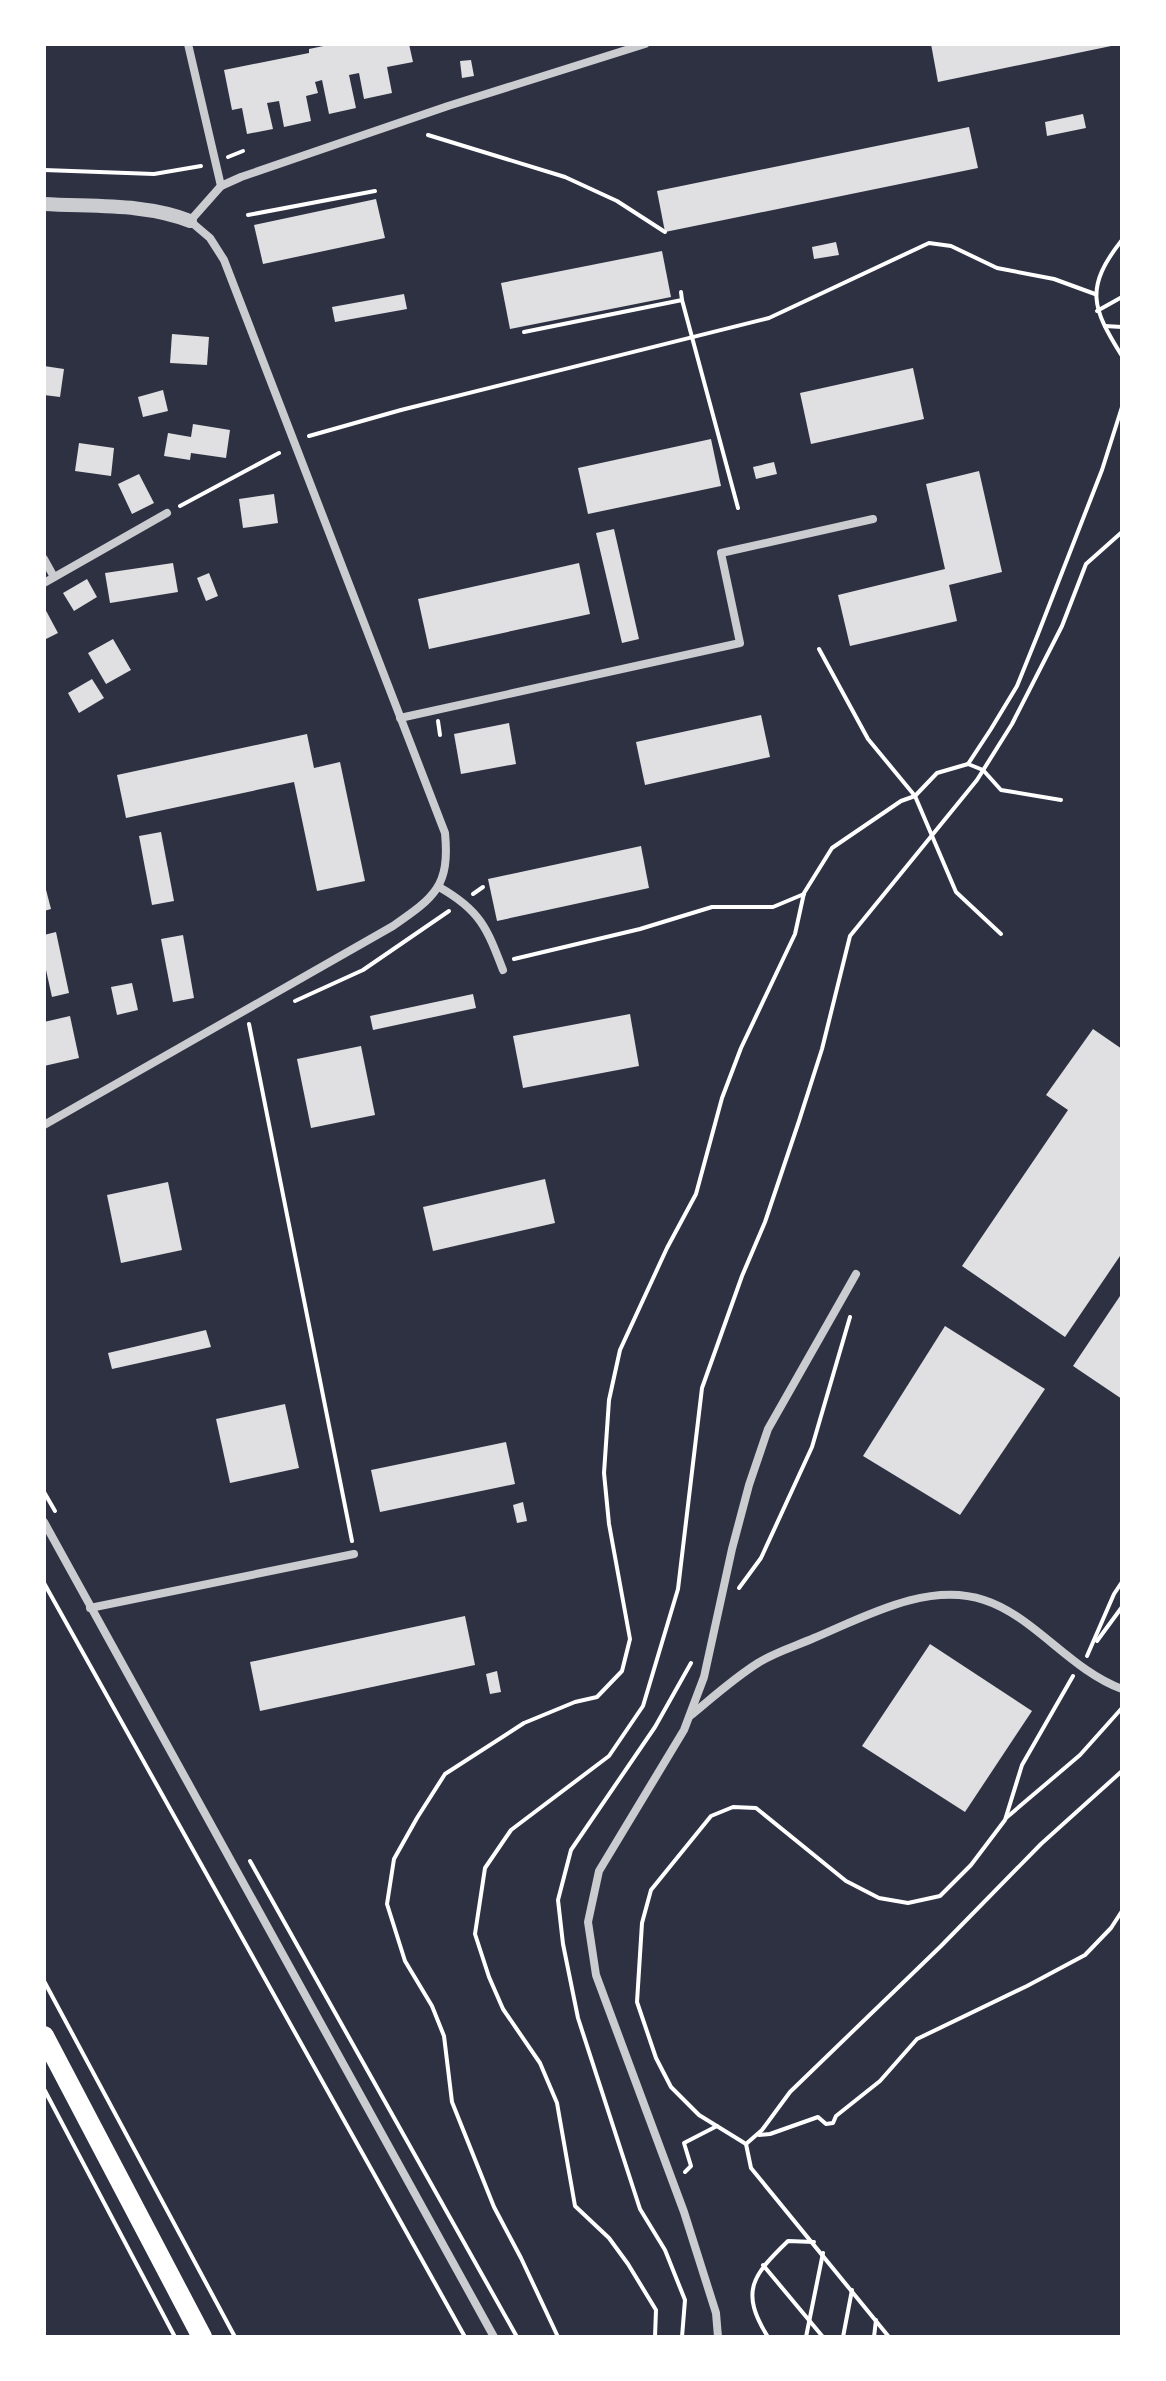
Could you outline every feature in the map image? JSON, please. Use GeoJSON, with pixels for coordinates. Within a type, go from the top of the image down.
{"type":"FeatureCollection","features":[{"type":"Feature","properties":{"kind":"main road"},"geometry":{"type":"LineString","coordinates":[[44,2036],[202,2337]]}},
{"type":"Feature","properties":{"kind":"street"},"geometry":{"type":"LineString","coordinates":[[188,44],[221,186]]}},
{"type":"Feature","properties":{"kind":"street"},"geometry":{"type":"LineString","coordinates":[[190,221],[221,186],[241,177],[448,106],[645,44]]}},
{"type":"Feature","properties":{"kind":"street"},"geometry":{"type":"LineString","coordinates":[[44,204],[169,212],[190,221],[210,238],[224,260],[445,833],[447,862],[439,887],[420,907],[393,926],[44,1125]]}},
{"type":"Feature","properties":{"kind":"street"},"geometry":{"type":"LineString","coordinates":[[44,583],[167,513]]}},
{"type":"Feature","properties":{"kind":"street"},"geometry":{"type":"LineString","coordinates":[[400,718],[740,643],[721,553],[873,519]]}},
{"type":"Feature","properties":{"kind":"street"},"geometry":{"type":"LineString","coordinates":[[44,559],[54,577]]}},
{"type":"Feature","properties":{"kind":"street"},"geometry":{"type":"LineString","coordinates":[[439,887],[464,901],[489,931],[502,966]]}},
{"type":"Feature","properties":{"kind":"street"},"geometry":{"type":"LineString","coordinates":[[718,2337],[716,2313],[674,2185],[596,1975],[588,1922],[599,1871],[684,1730],[704,1677],[749,1485],[768,1429],[856,1274]]}},
{"type":"Feature","properties":{"kind":"street"},"geometry":{"type":"LineString","coordinates":[[44,1522],[494,2337]]}},
{"type":"Feature","properties":{"kind":"street"},"geometry":{"type":"LineString","coordinates":[[90,1608],[354,1554]]}},
{"type":"Feature","properties":{"kind":"street"},"geometry":{"type":"LineString","coordinates":[[689,1716],[759,1662],[909,1600],[952,1594],[983,1599],[1009,1612],[1102,1682],[1122,1689]]}},
{"type":"Feature","properties":{"kind":"path"},"geometry":{"type":"LineString","coordinates":[[428,135],[565,177],[617,201],[665,232]]}},
{"type":"Feature","properties":{"kind":"path"},"geometry":{"type":"LineString","coordinates":[[44,170],[154,174],[193,169],[243,151]]}},
{"type":"Feature","properties":{"kind":"path"},"geometry":{"type":"LineString","coordinates":[[248,215],[375,191]]}},
{"type":"Feature","properties":{"kind":"path"},"geometry":{"type":"LineString","coordinates":[[1122,240],[1111,255],[1095,294],[1097,311],[1122,356]]}},
{"type":"Feature","properties":{"kind":"path"},"geometry":{"type":"LineString","coordinates":[[309,436],[769,318],[929,243],[951,246],[997,268],[1054,279],[1095,294]]}},
{"type":"Feature","properties":{"kind":"path"},"geometry":{"type":"LineString","coordinates":[[681,292],[738,508]]}},
{"type":"Feature","properties":{"kind":"path"},"geometry":{"type":"LineString","coordinates":[[1097,311],[1122,297]]}},
{"type":"Feature","properties":{"kind":"path"},"geometry":{"type":"LineString","coordinates":[[524,332],[682,300]]}},
{"type":"Feature","properties":{"kind":"path"},"geometry":{"type":"LineString","coordinates":[[1105,326],[1122,327]]}},
{"type":"Feature","properties":{"kind":"path"},"geometry":{"type":"LineString","coordinates":[[968,764],[1017,686],[1102,470],[1122,407]]}},
{"type":"Feature","properties":{"kind":"path"},"geometry":{"type":"LineString","coordinates":[[167,513],[279,453]]}},
{"type":"Feature","properties":{"kind":"path"},"geometry":{"type":"LineString","coordinates":[[655,2337],[656,2310],[642,2286],[609,2238],[575,2206],[557,2103],[540,2063],[503,2009],[489,1977],[475,1934],[485,1868],[511,1830],[609,1756],[643,1706],[678,1589],[702,1388],[765,1222],[799,1121],[822,1049],[850,936],[983,770],[1012,724],[1062,626],[1086,564],[1122,532]]}},
{"type":"Feature","properties":{"kind":"path"},"geometry":{"type":"LineString","coordinates":[[819,649],[868,739],[915,796],[956,892],[1001,934]]}},
{"type":"Feature","properties":{"kind":"path"},"geometry":{"type":"LineString","coordinates":[[558,2337],[494,2207],[452,2102],[444,2036],[432,2006],[405,1961],[387,1904],[394,1859],[445,1774],[524,1723],[575,1702],[597,1697],[622,1671],[630,1639],[609,1524],[604,1473],[609,1400],[620,1350],[662,1257],[696,1194],[722,1098],[741,1048],[795,934],[804,893],[832,848],[901,801],[915,796],[937,773],[968,764],[983,770],[1001,790],[1061,800]]}},
{"type":"Feature","properties":{"kind":"path"},"geometry":{"type":"LineString","coordinates":[[502,966],[712,907],[773,907],[804,893]]}},
{"type":"Feature","properties":{"kind":"path"},"geometry":{"type":"LineString","coordinates":[[248,1022],[354,1554]]}},
{"type":"Feature","properties":{"kind":"path"},"geometry":{"type":"LineString","coordinates":[[715,1623],[761,1558],[812,1447],[851,1314]]}},
{"type":"Feature","properties":{"kind":"path"},"geometry":{"type":"LineString","coordinates":[[44,1492],[57,1516]]}},
{"type":"Feature","properties":{"kind":"path"},"geometry":{"type":"LineString","coordinates":[[1093,1646],[1122,1582]]}},
{"type":"Feature","properties":{"kind":"path"},"geometry":{"type":"LineString","coordinates":[[44,1583],[465,2337]]}},
{"type":"Feature","properties":{"kind":"path"},"geometry":{"type":"LineString","coordinates":[[1005,1820],[1022,1765],[1059,1698],[1122,1607]]}},
{"type":"Feature","properties":{"kind":"path"},"geometry":{"type":"LineString","coordinates":[[682,2337],[685,2300],[665,2250],[640,2209],[578,2018],[563,1944],[558,1900],[571,1850],[655,1727],[698,1652]]}},
{"type":"Feature","properties":{"kind":"path"},"geometry":{"type":"LineString","coordinates":[[889,2337],[751,2168],[746,2144],[699,2115],[671,2087],[656,2058],[637,2002],[642,1923],[651,1890],[711,1816],[733,1807],[756,1808],[846,1881],[879,1898],[908,1903],[940,1896],[971,1865],[1005,1820],[1080,1755],[1122,1708]]}},
{"type":"Feature","properties":{"kind":"path"},"geometry":{"type":"LineString","coordinates":[[746,2144],[790,2092],[1041,1844],[1122,1771]]}},
{"type":"Feature","properties":{"kind":"path"},"geometry":{"type":"LineString","coordinates":[[246,1853],[517,2337]]}},
{"type":"Feature","properties":{"kind":"path"},"geometry":{"type":"LineString","coordinates":[[756,2135],[770,2134],[818,2117],[826,2124],[833,2123],[836,2116],[880,2081],[917,2039],[1085,1955],[1111,1928],[1122,1911]]}},
{"type":"Feature","properties":{"kind":"path"},"geometry":{"type":"LineString","coordinates":[[44,1981],[235,2337]]}},
{"type":"Feature","properties":{"kind":"path"},"geometry":{"type":"LineString","coordinates":[[44,2089],[175,2337]]}},
{"type":"Feature","properties":{"kind":"path"},"geometry":{"type":"LineString","coordinates":[[674,2185],[691,2166],[684,2143],[717,2126]]}},
{"type":"Feature","properties":{"kind":"path"},"geometry":{"type":"LineString","coordinates":[[768,2337],[753,2309],[753,2281],[763,2265],[788,2241],[814,2242]]}},
{"type":"Feature","properties":{"kind":"path"},"geometry":{"type":"LineString","coordinates":[[806,2337],[823,2253]]}},
{"type":"Feature","properties":{"kind":"path"},"geometry":{"type":"LineString","coordinates":[[763,2265],[823,2337]]}},
{"type":"Feature","properties":{"kind":"path"},"geometry":{"type":"LineString","coordinates":[[843,2337],[852,2290]]}},
{"type":"Feature","properties":{"kind":"path"},"geometry":{"type":"LineString","coordinates":[[874,2337],[876,2320]]}},
{"type":"Feature","properties":{"kind":"building"},"geometry":{"type":"Polygon","coordinates":[[[333,44],[409,44],[413,62],[387,67],[392,93],[364,99],[359,73],[349,75],[356,108],[329,114],[322,80],[315,82],[318,93],[306,96],[311,121],[284,127],[279,101],[267,103],[273,129],[247,134],[242,108],[232,110],[224,70],[309,53],[309,49],[333,44]]]}},
{"type":"Feature","properties":{"kind":"building"},"geometry":{"type":"Polygon","coordinates":[[[931,44],[1116,44],[1116,45],[938,82],[931,44]]]}},
{"type":"Feature","properties":{"kind":"building"},"geometry":{"type":"Polygon","coordinates":[[[471,60],[474,76],[462,78],[460,61],[471,60]]]}},
{"type":"Feature","properties":{"kind":"building"},"geometry":{"type":"Polygon","coordinates":[[[1083,114],[1086,128],[1047,136],[1045,122],[1083,114]]]}},
{"type":"Feature","properties":{"kind":"building"},"geometry":{"type":"Polygon","coordinates":[[[969,127],[978,168],[665,232],[657,191],[969,127]]]}},
{"type":"Feature","properties":{"kind":"building"},"geometry":{"type":"Polygon","coordinates":[[[376,199],[385,238],[263,264],[254,225],[376,199]]]}},
{"type":"Feature","properties":{"kind":"building"},"geometry":{"type":"Polygon","coordinates":[[[836,242],[839,255],[814,259],[812,247],[836,242]]]}},
{"type":"Feature","properties":{"kind":"building"},"geometry":{"type":"Polygon","coordinates":[[[662,251],[671,297],[510,329],[501,283],[662,251]]]}},
{"type":"Feature","properties":{"kind":"building"},"geometry":{"type":"Polygon","coordinates":[[[404,294],[407,309],[335,322],[332,307],[404,294]]]}},
{"type":"Feature","properties":{"kind":"building"},"geometry":{"type":"Polygon","coordinates":[[[172,334],[209,337],[207,365],[170,363],[172,334]]]}},
{"type":"Feature","properties":{"kind":"building"},"geometry":{"type":"Polygon","coordinates":[[[44,366],[64,369],[60,397],[44,395],[44,366]]]}},
{"type":"Feature","properties":{"kind":"building"},"geometry":{"type":"Polygon","coordinates":[[[913,368],[924,419],[811,444],[800,393],[913,368]]]}},
{"type":"Feature","properties":{"kind":"building"},"geometry":{"type":"Polygon","coordinates":[[[163,390],[168,411],[143,417],[138,397],[163,390]]]}},
{"type":"Feature","properties":{"kind":"building"},"geometry":{"type":"Polygon","coordinates":[[[193,424],[230,430],[226,458],[191,453],[190,460],[164,456],[168,433],[191,437],[193,424]]]}},
{"type":"Feature","properties":{"kind":"building"},"geometry":{"type":"Polygon","coordinates":[[[711,439],[721,486],[588,514],[578,468],[711,439]]]}},
{"type":"Feature","properties":{"kind":"building"},"geometry":{"type":"Polygon","coordinates":[[[79,443],[114,448],[111,476],[75,471],[79,443]]]}},
{"type":"Feature","properties":{"kind":"building"},"geometry":{"type":"Polygon","coordinates":[[[774,462],[777,474],[756,479],[753,467],[774,462]]]}},
{"type":"Feature","properties":{"kind":"building"},"geometry":{"type":"Polygon","coordinates":[[[979,471],[1002,572],[949,585],[957,621],[850,646],[838,595],[945,569],[926,484],[979,471]]]}},
{"type":"Feature","properties":{"kind":"building"},"geometry":{"type":"Polygon","coordinates":[[[139,474],[154,503],[132,514],[118,484],[139,474]]]}},
{"type":"Feature","properties":{"kind":"building"},"geometry":{"type":"Polygon","coordinates":[[[274,494],[278,523],[243,528],[239,499],[274,494]]]}},
{"type":"Feature","properties":{"kind":"building"},"geometry":{"type":"Polygon","coordinates":[[[614,529],[639,639],[622,643],[596,533],[614,529]]]}},
{"type":"Feature","properties":{"kind":"building"},"geometry":{"type":"Polygon","coordinates":[[[173,563],[178,592],[110,603],[105,573],[173,563]]]}},
{"type":"Feature","properties":{"kind":"building"},"geometry":{"type":"Polygon","coordinates":[[[579,563],[590,614],[429,649],[418,599],[579,563]]]}},
{"type":"Feature","properties":{"kind":"building"},"geometry":{"type":"Polygon","coordinates":[[[209,573],[218,596],[206,601],[197,578],[209,573]]]}},
{"type":"Feature","properties":{"kind":"building"},"geometry":{"type":"Polygon","coordinates":[[[87,579],[97,597],[74,611],[63,593],[87,579]]]}},
{"type":"Feature","properties":{"kind":"building"},"geometry":{"type":"Polygon","coordinates":[[[44,607],[58,633],[44,640],[44,607]]]}},
{"type":"Feature","properties":{"kind":"building"},"geometry":{"type":"Polygon","coordinates":[[[113,639],[131,670],[106,684],[88,653],[113,639]]]}},
{"type":"Feature","properties":{"kind":"building"},"geometry":{"type":"Polygon","coordinates":[[[92,679],[104,698],[79,713],[68,693],[92,679]]]}},
{"type":"Feature","properties":{"kind":"building"},"geometry":{"type":"Polygon","coordinates":[[[761,715],[770,757],[645,785],[636,742],[761,715]]]}},
{"type":"Feature","properties":{"kind":"building"},"geometry":{"type":"Polygon","coordinates":[[[509,723],[516,764],[461,774],[454,734],[509,723]]]}},
{"type":"Feature","properties":{"kind":"building"},"geometry":{"type":"Polygon","coordinates":[[[307,734],[314,768],[340,762],[365,881],[317,891],[294,782],[126,818],[117,775],[307,734]]]}},
{"type":"Feature","properties":{"kind":"building"},"geometry":{"type":"Polygon","coordinates":[[[161,832],[174,901],[152,905],[139,836],[161,832]]]}},
{"type":"Feature","properties":{"kind":"building"},"geometry":{"type":"Polygon","coordinates":[[[641,846],[649,888],[497,921],[488,879],[641,846]]]}},
{"type":"Feature","properties":{"kind":"building"},"geometry":{"type":"Polygon","coordinates":[[[44,882],[51,909],[44,911],[44,882]]]}},
{"type":"Feature","properties":{"kind":"building"},"geometry":{"type":"Polygon","coordinates":[[[56,932],[69,993],[52,997],[44,961],[44,935],[56,932]]]}},
{"type":"Feature","properties":{"kind":"building"},"geometry":{"type":"Polygon","coordinates":[[[183,935],[194,998],[173,1002],[161,939],[183,935]]]}},
{"type":"Feature","properties":{"kind":"building"},"geometry":{"type":"Polygon","coordinates":[[[132,983],[138,1010],[117,1015],[111,987],[132,983]]]}},
{"type":"Feature","properties":{"kind":"building"},"geometry":{"type":"Polygon","coordinates":[[[473,994],[476,1008],[373,1030],[370,1016],[473,994]]]}},
{"type":"Feature","properties":{"kind":"building"},"geometry":{"type":"Polygon","coordinates":[[[630,1014],[639,1066],[523,1088],[513,1036],[630,1014]]]}},
{"type":"Feature","properties":{"kind":"building"},"geometry":{"type":"Polygon","coordinates":[[[70,1016],[79,1058],[44,1066],[44,1022],[70,1016]]]}},
{"type":"Feature","properties":{"kind":"building"},"geometry":{"type":"Polygon","coordinates":[[[1093,1029],[1122,1049],[1122,1253],[1065,1337],[962,1266],[1068,1110],[1046,1095],[1093,1029]]]}},
{"type":"Feature","properties":{"kind":"building"},"geometry":{"type":"Polygon","coordinates":[[[361,1046],[375,1115],[311,1128],[297,1059],[361,1046]]]}},
{"type":"Feature","properties":{"kind":"building"},"geometry":{"type":"Polygon","coordinates":[[[545,1179],[555,1223],[433,1251],[423,1207],[545,1179]]]}},
{"type":"Feature","properties":{"kind":"building"},"geometry":{"type":"Polygon","coordinates":[[[168,1182],[182,1250],[121,1263],[107,1195],[168,1182]]]}},
{"type":"Feature","properties":{"kind":"building"},"geometry":{"type":"Polygon","coordinates":[[[1122,1293],[1122,1399],[1073,1366],[1122,1293]]]}},
{"type":"Feature","properties":{"kind":"building"},"geometry":{"type":"Polygon","coordinates":[[[945,1326],[1045,1389],[960,1515],[863,1456],[945,1326]]]}},
{"type":"Feature","properties":{"kind":"building"},"geometry":{"type":"Polygon","coordinates":[[[206,1330],[211,1347],[112,1369],[108,1353],[206,1330]]]}},
{"type":"Feature","properties":{"kind":"building"},"geometry":{"type":"Polygon","coordinates":[[[285,1404],[299,1468],[230,1483],[216,1419],[285,1404]]]}},
{"type":"Feature","properties":{"kind":"building"},"geometry":{"type":"Polygon","coordinates":[[[506,1442],[515,1484],[380,1512],[371,1470],[506,1442]]]}},
{"type":"Feature","properties":{"kind":"building"},"geometry":{"type":"Polygon","coordinates":[[[523,1502],[527,1521],[517,1523],[513,1505],[523,1502]]]}},
{"type":"Feature","properties":{"kind":"building"},"geometry":{"type":"Polygon","coordinates":[[[465,1616],[475,1665],[260,1711],[250,1662],[465,1616]]]}},
{"type":"Feature","properties":{"kind":"building"},"geometry":{"type":"Polygon","coordinates":[[[930,1644],[1032,1711],[965,1812],[862,1746],[930,1644]]]}},
{"type":"Feature","properties":{"kind":"building"},"geometry":{"type":"Polygon","coordinates":[[[497,1671],[501,1692],[490,1694],[486,1674],[497,1671]]]}}]}
